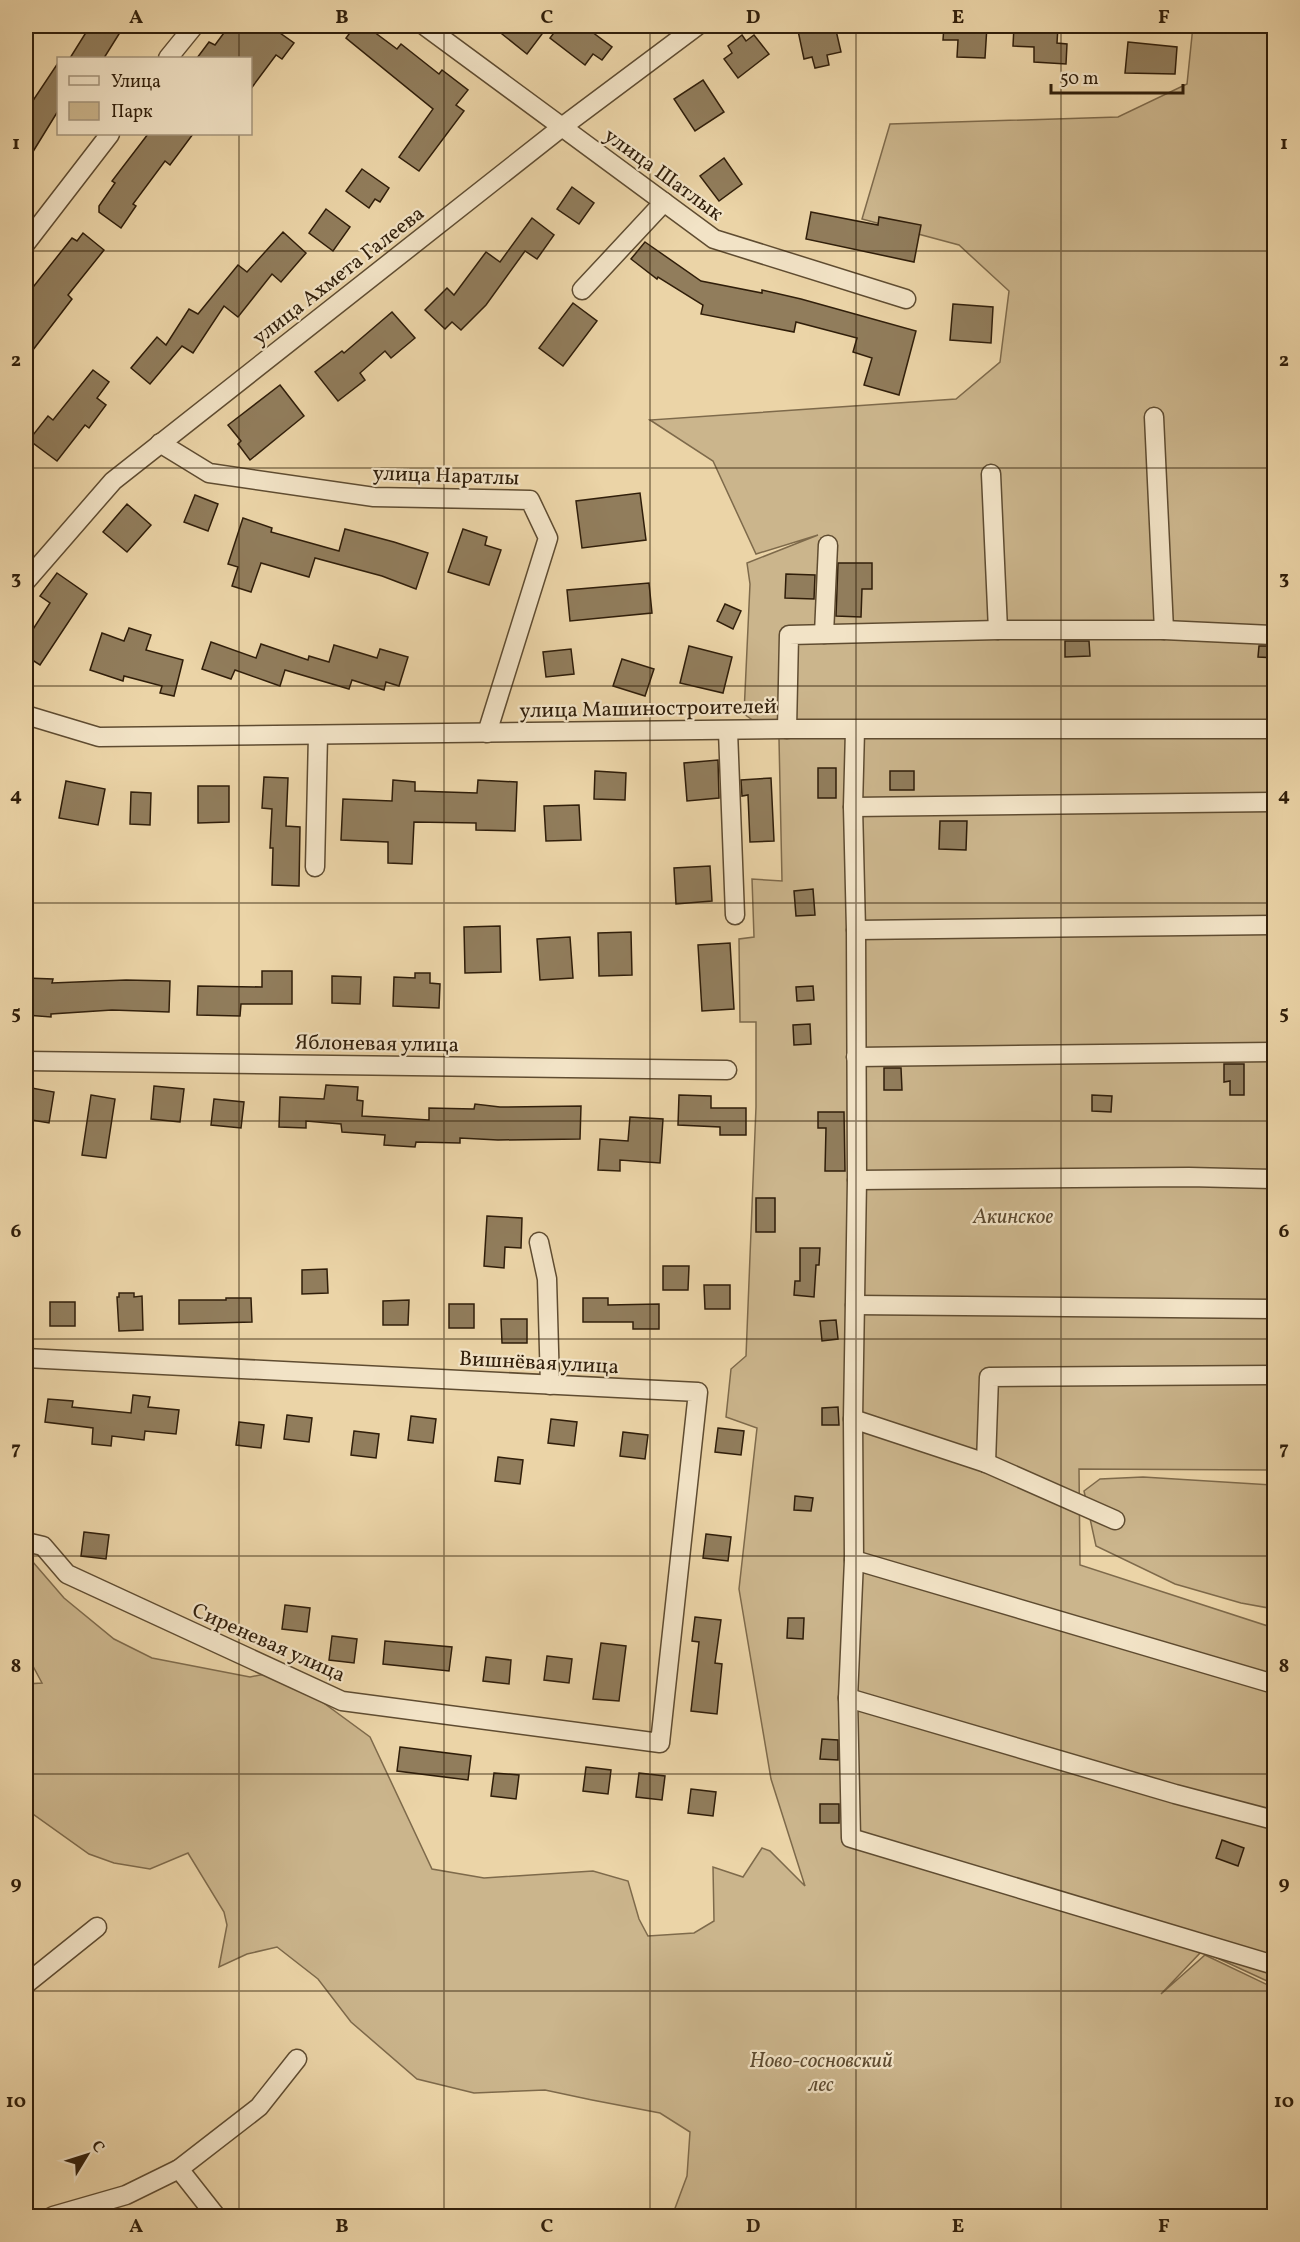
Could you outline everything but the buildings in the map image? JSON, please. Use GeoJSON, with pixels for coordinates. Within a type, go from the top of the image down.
{"type":"FeatureCollection","features":[{"type":"Feature","properties":{"kind":"street"},"geometry":{"type":"LineString","coordinates":[[169,57],[194,26]]}},
{"type":"Feature","properties":{"kind":"street","name":"улица Шатлык"},"geometry":{"type":"LineString","coordinates":[[425,26],[714,239],[906,299]]}},
{"type":"Feature","properties":{"kind":"street","name":"улица Ахмета Галеева"},"geometry":{"type":"LineString","coordinates":[[26,581],[113,481],[562,128],[697,26]]}},
{"type":"Feature","properties":{"kind":"street"},"geometry":{"type":"LineString","coordinates":[[26,243],[109,135]]}},
{"type":"Feature","properties":{"kind":"street"},"geometry":{"type":"LineString","coordinates":[[582,290],[664,202]]}},
{"type":"Feature","properties":{"kind":"street"},"geometry":{"type":"LineString","coordinates":[[1154,417],[1164,630]]}},
{"type":"Feature","properties":{"kind":"street","name":"улица Наратлы"},"geometry":{"type":"LineString","coordinates":[[160,443],[209,473],[374,497],[530,500],[548,538],[487,733]]}},
{"type":"Feature","properties":{"kind":"street"},"geometry":{"type":"LineString","coordinates":[[991,474],[998,630]]}},
{"type":"Feature","properties":{"kind":"street"},"geometry":{"type":"LineString","coordinates":[[825,634],[828,545]]}},
{"type":"Feature","properties":{"kind":"street"},"geometry":{"type":"LineString","coordinates":[[787,729],[789,635],[998,630],[1164,630],[1275,634]]}},
{"type":"Feature","properties":{"kind":"street","name":"улица Машиностроителей"},"geometry":{"type":"LineString","coordinates":[[26,715],[99,736],[787,729],[1275,729]]}},
{"type":"Feature","properties":{"kind":"street"},"geometry":{"type":"LineString","coordinates":[[855,729],[853,807],[857,1180],[853,1419],[854,1560],[848,1698],[851,1838],[1275,1965]]}},
{"type":"Feature","properties":{"kind":"street"},"geometry":{"type":"LineString","coordinates":[[728,731],[735,915]]}},
{"type":"Feature","properties":{"kind":"street"},"geometry":{"type":"LineString","coordinates":[[315,867],[318,735]]}},
{"type":"Feature","properties":{"kind":"street"},"geometry":{"type":"LineString","coordinates":[[853,807],[1275,802]]}},
{"type":"Feature","properties":{"kind":"street"},"geometry":{"type":"LineString","coordinates":[[856,930],[1275,925]]}},
{"type":"Feature","properties":{"kind":"street"},"geometry":{"type":"LineString","coordinates":[[856,1057],[1275,1052]]}},
{"type":"Feature","properties":{"kind":"street","name":"Яблоневая улица"},"geometry":{"type":"LineString","coordinates":[[26,1061],[728,1070]]}},
{"type":"Feature","properties":{"kind":"street"},"geometry":{"type":"LineString","coordinates":[[857,1180],[1189,1177],[1275,1179]]}},
{"type":"Feature","properties":{"kind":"street"},"geometry":{"type":"LineString","coordinates":[[539,1242],[547,1279],[550,1385]]}},
{"type":"Feature","properties":{"kind":"street"},"geometry":{"type":"LineString","coordinates":[[855,1305],[1275,1309]]}},
{"type":"Feature","properties":{"kind":"street","name":"Вишнёвая улица"},"geometry":{"type":"LineString","coordinates":[[26,1358],[698,1392],[660,1743]]}},
{"type":"Feature","properties":{"kind":"street"},"geometry":{"type":"LineString","coordinates":[[986,1462],[989,1377],[1275,1375]]}},
{"type":"Feature","properties":{"kind":"street"},"geometry":{"type":"LineString","coordinates":[[853,1419],[986,1462],[1116,1520]]}},
{"type":"Feature","properties":{"kind":"street","name":"Сиреневая улица"},"geometry":{"type":"LineString","coordinates":[[26,1542],[43,1546],[66,1574],[342,1701],[660,1743]]}},
{"type":"Feature","properties":{"kind":"street"},"geometry":{"type":"LineString","coordinates":[[854,1560],[1275,1684]]}},
{"type":"Feature","properties":{"kind":"street"},"geometry":{"type":"LineString","coordinates":[[848,1698],[1175,1794],[1275,1820]]}},
{"type":"Feature","properties":{"kind":"street"},"geometry":{"type":"LineString","coordinates":[[26,1984],[97,1927]]}},
{"type":"Feature","properties":{"kind":"street"},"geometry":{"type":"LineString","coordinates":[[52,2217],[126,2195],[179,2169],[259,2107],[297,2059]]}},
{"type":"Feature","properties":{"kind":"street"},"geometry":{"type":"LineString","coordinates":[[179,2169],[216,2217]]}},
{"type":"Feature","properties":{"kind":"green space","name":"Акинское"},"geometry":{"type":"Polygon","coordinates":[[[1193,26],[1274,26],[1274,1470],[1079,1469],[1080,1565],[1274,1628],[1274,1982],[1267,1981],[1202,1951],[1161,1994],[1205,1955],[1274,1988],[1274,2216],[674,2216],[687,2176],[690,2132],[660,2113],[545,2090],[474,2093],[417,2079],[351,2022],[318,1979],[277,1947],[247,1954],[219,1967],[227,1925],[224,1912],[188,1853],[150,1869],[114,1863],[89,1854],[26,1809],[26,1684],[42,1683],[26,1653],[26,1554],[64,1598],[114,1639],[152,1658],[250,1677],[280,1671],[370,1737],[432,1869],[484,1878],[593,1871],[628,1881],[639,1919],[648,1936],[694,1933],[714,1921],[713,1867],[743,1877],[762,1848],[770,1851],[805,1886],[771,1779],[739,1589],[757,1428],[726,1417],[731,1369],[746,1356],[756,1107],[756,1022],[740,1022],[739,939],[754,937],[752,879],[782,881],[779,739],[744,714],[750,584],[747,563],[818,535],[756,554],[713,461],[650,420],[956,399],[1000,362],[1009,291],[959,245],[862,219],[890,124],[1118,117],[1187,84],[1193,26]]]}},
{"type":"Feature","properties":{"kind":"green space"},"geometry":{"type":"Polygon","coordinates":[[[1143,1477],[1274,1485],[1274,1609],[1241,1603],[1175,1584],[1096,1546],[1084,1491],[1100,1479],[1143,1477]]]}},
{"type":"Feature","properties":{"kind":"park label","name":"Ново-сосновский лес"},"geometry":{"type":"Point","coordinates":[821,2072]}}]}
